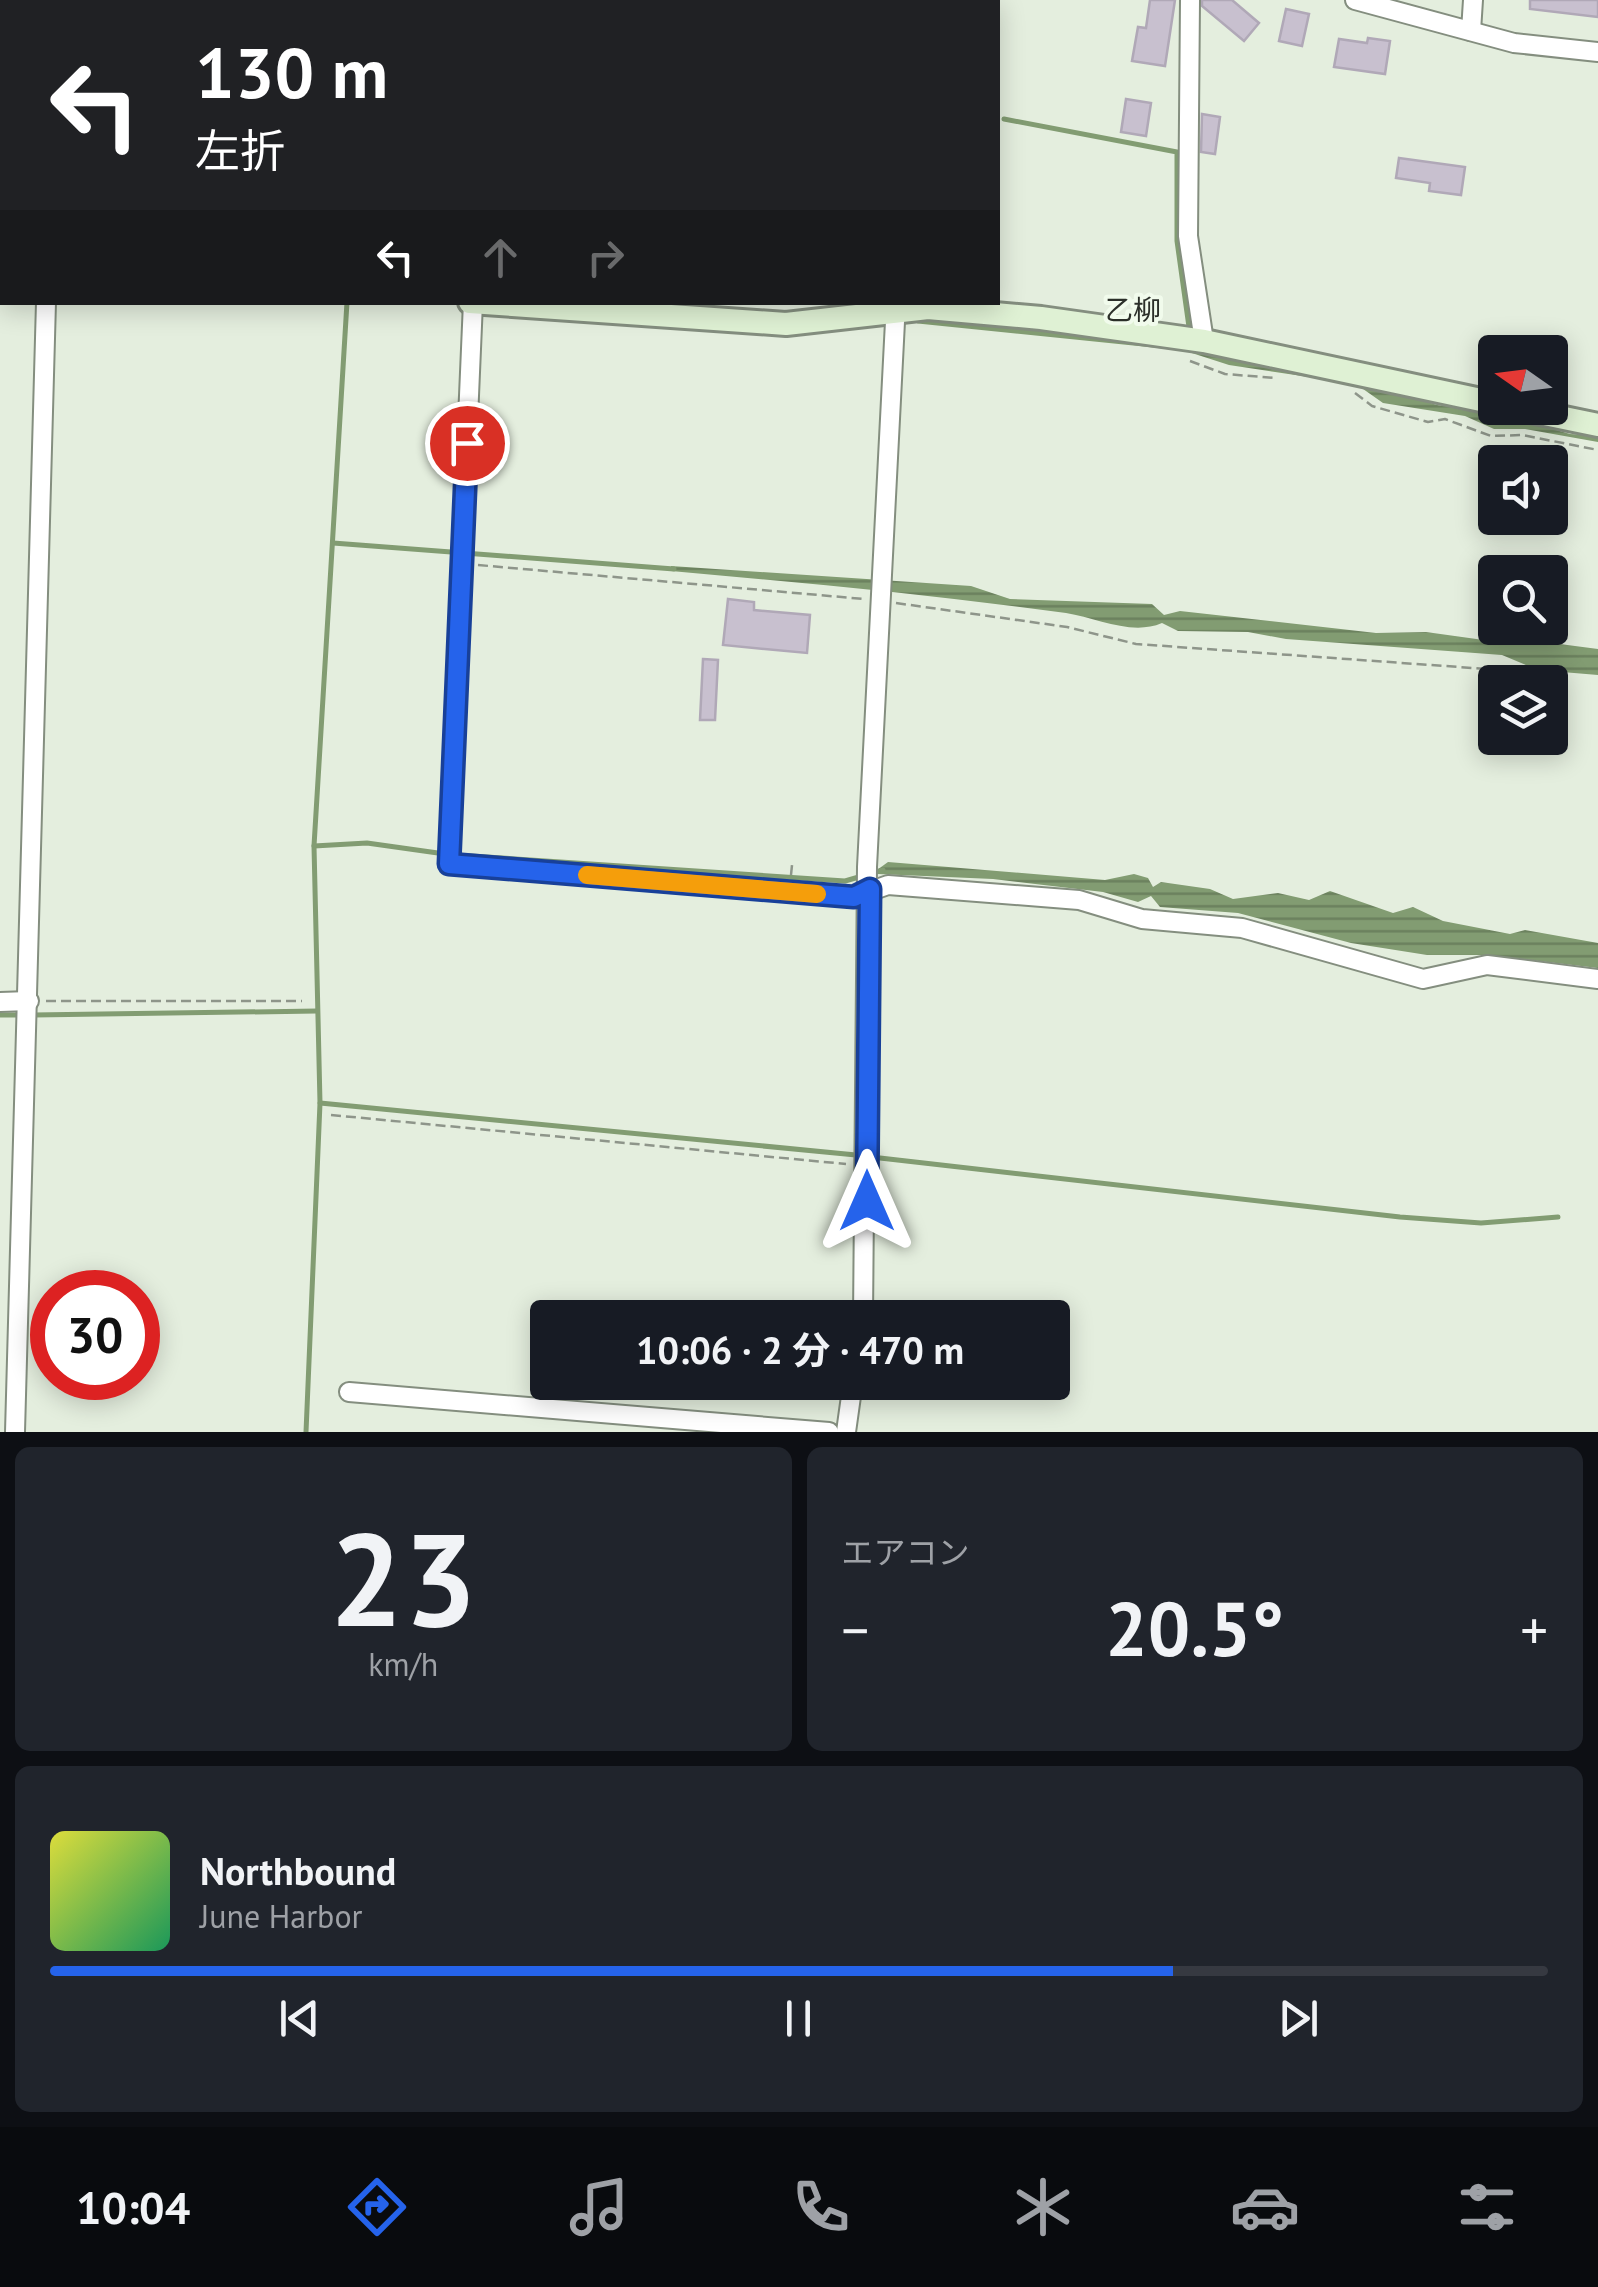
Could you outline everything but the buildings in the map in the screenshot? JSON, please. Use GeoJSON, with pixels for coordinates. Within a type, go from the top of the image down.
{"type":"FeatureCollection","features":[{"type":"Feature","properties":{"kind":"street"},"geometry":{"type":"LineString","coordinates":[[1190,0],[1188,236],[1204,341]]}},
{"type":"Feature","properties":{"kind":"street"},"geometry":{"type":"LineString","coordinates":[[1355,0],[1552,50],[1598,52]]}},
{"type":"Feature","properties":{"kind":"street"},"geometry":{"type":"LineString","coordinates":[[1471,31],[1473,0]]}},
{"type":"Feature","properties":{"kind":"street"},"geometry":{"type":"LineString","coordinates":[[15,1432],[46,305]]}},
{"type":"Feature","properties":{"kind":"street"},"geometry":{"type":"LineString","coordinates":[[472,305],[449,864],[854,897],[869,880]]}},
{"type":"Feature","properties":{"kind":"street"},"geometry":{"type":"LineString","coordinates":[[502,305],[786,324],[896,306],[1041,318],[1204,341],[1478,399]]}},
{"type":"Feature","properties":{"kind":"street"},"geometry":{"type":"LineString","coordinates":[[864,1300],[869,880],[879,600],[896,306]]}},
{"type":"Feature","properties":{"kind":"street"},"geometry":{"type":"LineString","coordinates":[[1568,419],[1598,425]]}},
{"type":"Feature","properties":{"kind":"street"},"geometry":{"type":"LineString","coordinates":[[869,880],[1079,900],[1142,919],[1242,928],[1423,979],[1487,965],[1598,979]]}},
{"type":"Feature","properties":{"kind":"street"},"geometry":{"type":"LineString","coordinates":[[0,1002],[29,1010]]}},
{"type":"Feature","properties":{"kind":"street"},"geometry":{"type":"LineString","coordinates":[[349,1392],[829,1432]]}},
{"type":"Feature","properties":{"kind":"street"},"geometry":{"type":"LineString","coordinates":[[846,1432],[850,1400]]}},
{"type":"Feature","properties":{"kind":"path"},"geometry":{"type":"LineString","coordinates":[[1178,356],[1224,374],[1289,379]]}},
{"type":"Feature","properties":{"kind":"path"},"geometry":{"type":"LineString","coordinates":[[1351,390],[1372,406],[1428,422],[1445,420],[1491,436],[1522,435],[1598,450]]}},
{"type":"Feature","properties":{"kind":"path"},"geometry":{"type":"LineString","coordinates":[[462,556],[879,600],[1068,627],[1136,644],[1478,668]]}},
{"type":"Feature","properties":{"kind":"path"},"geometry":{"type":"LineString","coordinates":[[29,1010],[302,1001]]}},
{"type":"Feature","properties":{"kind":"path"},"geometry":{"type":"LineString","coordinates":[[331,1115],[868,1166]]}},
{"type":"Feature","properties":{"kind":"shaded area"},"geometry":{"type":"Polygon","coordinates":[[[1167,345],[1358,380],[1437,405],[1478,410],[1478,422],[1465,416],[1383,403],[1356,384],[1229,365],[1167,345]]]}},
{"type":"Feature","properties":{"kind":"shaded area"},"geometry":{"type":"Polygon","coordinates":[[[1485,425],[1539,425],[1570,434],[1598,436],[1598,442],[1525,429],[1494,429],[1485,425]]]}},
{"type":"Feature","properties":{"kind":"shaded area"},"geometry":{"type":"Polygon","coordinates":[[[671,566],[971,586],[1010,599],[1152,604],[1164,615],[1180,611],[1376,633],[1426,632],[1478,639],[1478,645],[1567,645],[1598,649],[1598,675],[1568,672],[1568,665],[1526,665],[1502,655],[1286,639],[1248,632],[1178,631],[1162,623],[1127,627],[1066,613],[671,571],[671,566]]]}},
{"type":"Feature","properties":{"kind":"shaded area"},"geometry":{"type":"Polygon","coordinates":[[[888,862],[1105,880],[1134,874],[1148,878],[1153,887],[1161,882],[1210,889],[1233,899],[1278,893],[1309,900],[1330,891],[1393,913],[1413,907],[1443,921],[1510,934],[1525,930],[1598,943],[1598,968],[1488,955],[1427,955],[1351,943],[1238,913],[1160,907],[1151,896],[1138,902],[1103,892],[993,879],[878,874],[877,870],[888,862]]]}},
{"type":"Feature","properties":{"kind":"waterway"},"geometry":{"type":"LineString","coordinates":[[1004,119],[1177,152],[1177,241],[1189,327]]}},
{"type":"Feature","properties":{"kind":"waterway"},"geometry":{"type":"LineString","coordinates":[[306,1432],[320,1103],[314,846],[347,305]]}},
{"type":"Feature","properties":{"kind":"waterway"},"geometry":{"type":"LineString","coordinates":[[918,321],[1163,346]]}},
{"type":"Feature","properties":{"kind":"waterway"},"geometry":{"type":"LineString","coordinates":[[333,543],[674,569]]}},
{"type":"Feature","properties":{"kind":"waterway"},"geometry":{"type":"LineString","coordinates":[[314,846],[367,843],[445,854]]}},
{"type":"Feature","properties":{"kind":"waterway"},"geometry":{"type":"LineString","coordinates":[[456,855],[845,881],[883,870]]}},
{"type":"Feature","properties":{"kind":"waterway"},"geometry":{"type":"LineString","coordinates":[[33,1015],[317,1011]]}},
{"type":"Feature","properties":{"kind":"waterway"},"geometry":{"type":"LineString","coordinates":[[0,1015],[22,1015]]}},
{"type":"Feature","properties":{"kind":"waterway"},"geometry":{"type":"LineString","coordinates":[[320,1103],[856,1155]]}},
{"type":"Feature","properties":{"kind":"waterway"},"geometry":{"type":"LineString","coordinates":[[880,1158],[1400,1217],[1481,1223],[1558,1217]]}},
{"type":"Feature","properties":{"kind":"slow traffic"},"geometry":{"type":"LineString","coordinates":[[587,875],[817,894]]}},
{"type":"Feature","properties":{"kind":"district","name":"乙柳"},"geometry":{"type":"Point","coordinates":[1133,310]}},
{"type":"Feature","properties":{"kind":"route"},"geometry":{"type":"LineString","coordinates":[[467,443],[449,864],[854,897],[870,889],[867,1201]]}}]}
